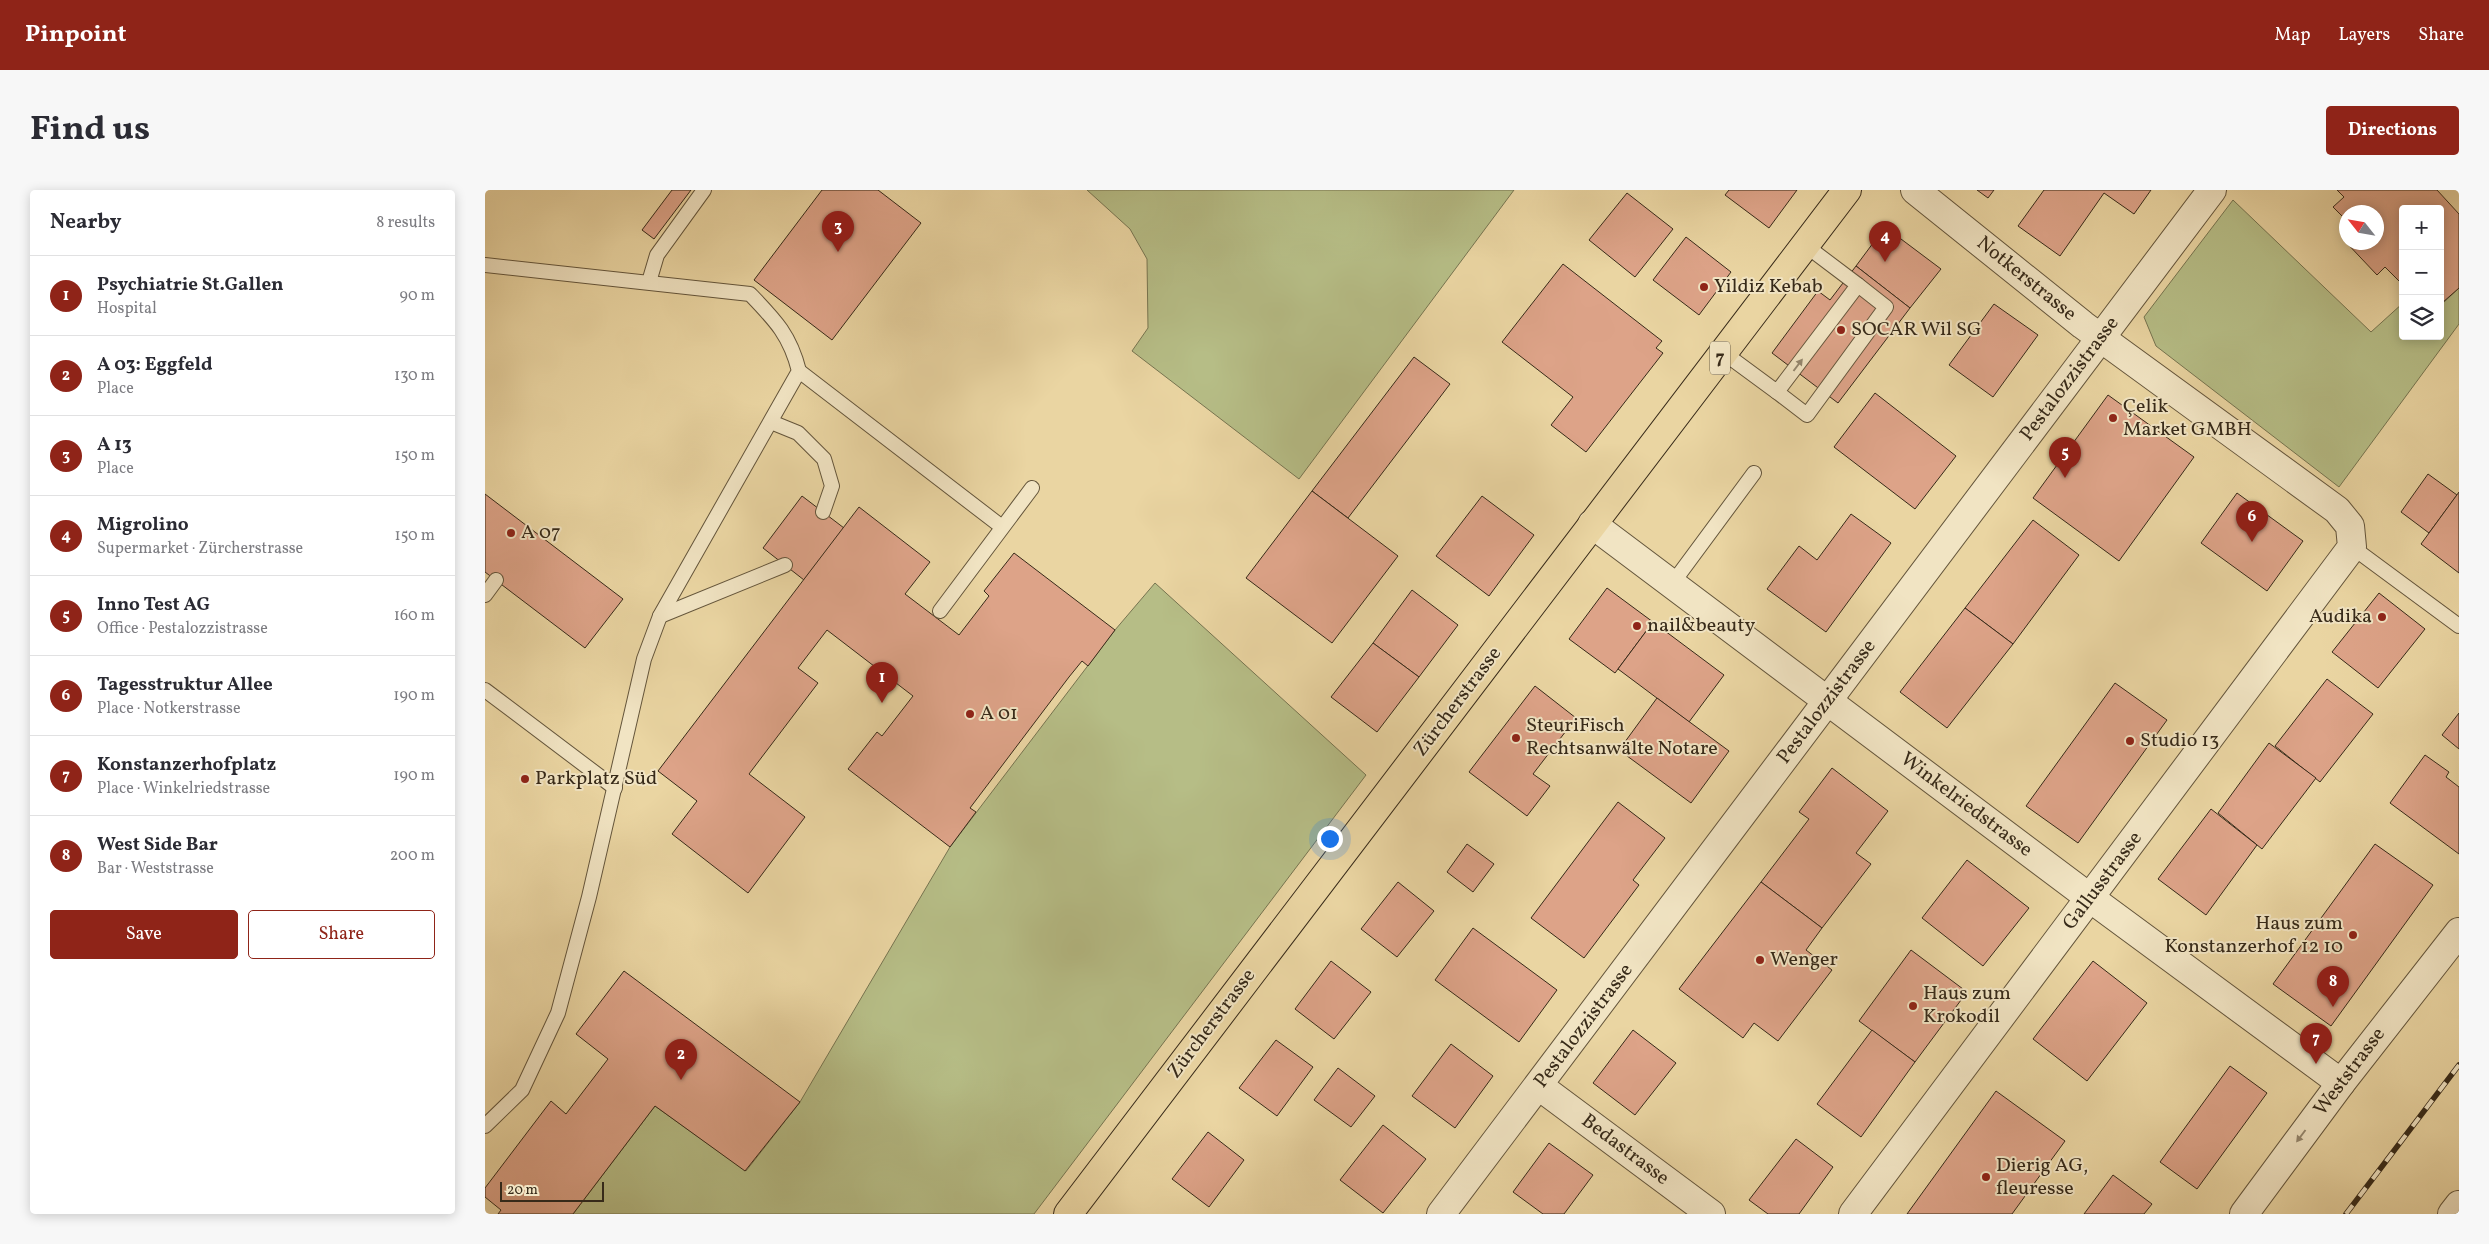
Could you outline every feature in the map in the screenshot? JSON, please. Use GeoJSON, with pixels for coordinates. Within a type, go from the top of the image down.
{"type":"FeatureCollection","features":[{"type":"Feature","properties":{"kind":"main road","name":"Zürcherstrasse"},"geometry":{"type":"LineString","coordinates":[[1068,1214],[1847,190]]}},
{"type":"Feature","properties":{"kind":"street","name":"Notkerstrasse"},"geometry":{"type":"LineString","coordinates":[[1915,190],[2101,338],[2337,510],[2349,526],[2352,547]]}},
{"type":"Feature","properties":{"kind":"street","name":"Pestalozzistrasse"},"geometry":{"type":"LineString","coordinates":[[1441,1214],[2212,190]]}},
{"type":"Feature","properties":{"kind":"street","name":"Winkelriedstrasse"},"geometry":{"type":"LineString","coordinates":[[1592,524],[2090,898],[2341,1083]]}},
{"type":"Feature","properties":{"kind":"street","name":"Gallusstrasse"},"geometry":{"type":"LineString","coordinates":[[1853,1214],[2352,547]]}},
{"type":"Feature","properties":{"kind":"street","name":"Weststrasse"},"geometry":{"type":"LineString","coordinates":[[2244,1214],[2341,1083],[2459,932]]}},
{"type":"Feature","properties":{"kind":"street","name":"Bedastrasse"},"geometry":{"type":"LineString","coordinates":[[1539,1086],[1711,1214]]}},
{"type":"Feature","properties":{"kind":"street"},"geometry":{"type":"LineString","coordinates":[[2452,1214],[2459,1205]]}},
{"type":"Feature","properties":{"kind":"lane"},"geometry":{"type":"LineString","coordinates":[[649,282],[657,255],[704,190]]}},
{"type":"Feature","properties":{"kind":"lane"},"geometry":{"type":"LineString","coordinates":[[1724,353],[1807,414],[1886,307],[1805,245]]}},
{"type":"Feature","properties":{"kind":"lane"},"geometry":{"type":"LineString","coordinates":[[485,265],[750,294],[774,318],[793,348],[799,371],[1002,527]]}},
{"type":"Feature","properties":{"kind":"lane"},"geometry":{"type":"LineString","coordinates":[[1777,392],[1858,285]]}},
{"type":"Feature","properties":{"kind":"lane"},"geometry":{"type":"LineString","coordinates":[[485,1126],[522,1090],[558,1013],[615,788],[644,659],[660,616],[799,371]]}},
{"type":"Feature","properties":{"kind":"lane"},"geometry":{"type":"LineString","coordinates":[[771,422],[798,433],[824,459],[832,486],[823,512]]}},
{"type":"Feature","properties":{"kind":"lane"},"geometry":{"type":"LineString","coordinates":[[1672,584],[1753,473]]}},
{"type":"Feature","properties":{"kind":"lane"},"geometry":{"type":"LineString","coordinates":[[940,611],[1032,488]]}},
{"type":"Feature","properties":{"kind":"lane"},"geometry":{"type":"LineString","coordinates":[[2352,547],[2459,626]]}},
{"type":"Feature","properties":{"kind":"lane"},"geometry":{"type":"LineString","coordinates":[[660,616],[785,565]]}},
{"type":"Feature","properties":{"kind":"lane"},"geometry":{"type":"LineString","coordinates":[[485,596],[496,580]]}},
{"type":"Feature","properties":{"kind":"lane"},"geometry":{"type":"LineString","coordinates":[[485,690],[615,788]]}},
{"type":"Feature","properties":{"kind":"green space"},"geometry":{"type":"Polygon","coordinates":[[[1087,190],[1514,190],[1299,479],[1132,351],[1148,328],[1147,259],[1130,229],[1087,190]]]}},
{"type":"Feature","properties":{"kind":"green space"},"geometry":{"type":"Polygon","coordinates":[[[2233,200],[2371,332],[2399,307],[2399,340],[2444,340],[2444,302],[2459,288],[2459,324],[2339,487],[2156,346],[2144,317],[2233,200]]]}},
{"type":"Feature","properties":{"kind":"green space"},"geometry":{"type":"Polygon","coordinates":[[[1155,583],[1366,775],[1034,1214],[573,1214],[655,1106],[746,1171],[800,1102],[950,847],[1115,630],[1155,583]]]}},
{"type":"Feature","properties":{"kind":"building"},"geometry":{"type":"Polygon","coordinates":[[[672,190],[691,190],[654,239],[642,230],[672,190]]]}},
{"type":"Feature","properties":{"kind":"building"},"geometry":{"type":"Polygon","coordinates":[[[822,190],[878,190],[921,223],[832,340],[754,280],[822,190]]]}},
{"type":"Feature","properties":{"kind":"building"},"geometry":{"type":"Polygon","coordinates":[[[1729,190],[1797,190],[1769,228],[1725,195],[1729,190]]]}},
{"type":"Feature","properties":{"kind":"building"},"geometry":{"type":"Polygon","coordinates":[[[1977,190],[1994,190],[1988,198],[1977,190]]]}},
{"type":"Feature","properties":{"kind":"building"},"geometry":{"type":"Polygon","coordinates":[[[2044,190],[2151,190],[2134,214],[2104,193],[2060,256],[2018,226],[2044,190]]]}},
{"type":"Feature","properties":{"kind":"building"},"geometry":{"type":"Polygon","coordinates":[[[2337,190],[2437,190],[2459,214],[2459,288],[2444,301],[2444,205],[2399,205],[2399,281],[2385,267],[2377,275],[2353,250],[2384,250],[2384,205],[2339,205],[2339,213],[2333,207],[2344,197],[2337,190]]]}},
{"type":"Feature","properties":{"kind":"building"},"geometry":{"type":"Polygon","coordinates":[[[1627,193],[1673,229],[1635,277],[1589,240],[1627,193]]]}},
{"type":"Feature","properties":{"kind":"building"},"geometry":{"type":"Polygon","coordinates":[[[1885,227],[1941,269],[1910,308],[1856,266],[1885,227]]]}},
{"type":"Feature","properties":{"kind":"building"},"geometry":{"type":"Polygon","coordinates":[[[1686,237],[1731,272],[1699,315],[1653,280],[1686,237]]]}},
{"type":"Feature","properties":{"kind":"building"},"geometry":{"type":"Polygon","coordinates":[[[1563,264],[1662,341],[1656,348],[1663,353],[1586,452],[1551,425],[1573,397],[1502,342],[1563,264]]]}},
{"type":"Feature","properties":{"kind":"building","name":"SOCAR Wil SG"},"geometry":{"type":"Polygon","coordinates":[[[1856,266],[1910,308],[1838,403],[1772,353],[1818,291],[1830,300],[1856,266]]]}},
{"type":"Feature","properties":{"kind":"building"},"geometry":{"type":"Polygon","coordinates":[[[1994,304],[2038,335],[1993,397],[1949,365],[1994,304]]]}},
{"type":"Feature","properties":{"kind":"building"},"geometry":{"type":"Polygon","coordinates":[[[1414,357],[1450,384],[1348,518],[1312,491],[1414,357]]]}},
{"type":"Feature","properties":{"kind":"building"},"geometry":{"type":"Polygon","coordinates":[[[1875,393],[1956,456],[1915,509],[1834,447],[1875,393]]]}},
{"type":"Feature","properties":{"kind":"building"},"geometry":{"type":"Polygon","coordinates":[[[2108,395],[2194,457],[2119,561],[2033,498],[2108,395]]]}},
{"type":"Feature","properties":{"kind":"building"},"geometry":{"type":"Polygon","coordinates":[[[2428,474],[2457,495],[2429,533],[2401,512],[2428,474]]]}},
{"type":"Feature","properties":{"kind":"building"},"geometry":{"type":"Polygon","coordinates":[[[1312,491],[1398,556],[1332,643],[1246,578],[1312,491]]]}},
{"type":"Feature","properties":{"kind":"building"},"geometry":{"type":"Polygon","coordinates":[[[2459,492],[2459,573],[2421,544],[2459,492]]]}},
{"type":"Feature","properties":{"kind":"building"},"geometry":{"type":"Polygon","coordinates":[[[2237,493],[2303,541],[2267,591],[2201,543],[2237,493]]]}},
{"type":"Feature","properties":{"kind":"building","name":"A 07"},"geometry":{"type":"Polygon","coordinates":[[[485,494],[623,599],[585,648],[485,572],[485,494]]]}},
{"type":"Feature","properties":{"kind":"building"},"geometry":{"type":"Polygon","coordinates":[[[802,496],[844,528],[804,580],[763,548],[802,496]]]}},
{"type":"Feature","properties":{"kind":"building"},"geometry":{"type":"Polygon","coordinates":[[[1482,496],[1534,535],[1489,596],[1436,556],[1482,496]]]}},
{"type":"Feature","properties":{"kind":"building","name":"A 01"},"geometry":{"type":"Polygon","coordinates":[[[859,507],[930,562],[905,594],[959,635],[989,596],[984,591],[1014,553],[1115,630],[1088,666],[1082,661],[1069,677],[970,808],[976,812],[950,847],[848,769],[877,732],[882,736],[913,696],[827,630],[798,668],[818,683],[749,774],[805,817],[748,893],[672,834],[697,801],[658,771],[859,507]]]}},
{"type":"Feature","properties":{"kind":"building"},"geometry":{"type":"Polygon","coordinates":[[[1851,514],[1891,543],[1826,632],[1767,589],[1799,546],[1817,560],[1851,514]]]}},
{"type":"Feature","properties":{"kind":"building"},"geometry":{"type":"Polygon","coordinates":[[[2033,520],[2079,555],[2013,644],[1965,608],[2033,520]]]}},
{"type":"Feature","properties":{"kind":"building"},"geometry":{"type":"Polygon","coordinates":[[[1607,588],[1653,622],[1615,673],[1569,639],[1607,588]]]}},
{"type":"Feature","properties":{"kind":"building"},"geometry":{"type":"Polygon","coordinates":[[[1412,590],[1458,625],[1419,677],[1373,643],[1412,590]]]}},
{"type":"Feature","properties":{"kind":"building"},"geometry":{"type":"Polygon","coordinates":[[[2379,593],[2425,629],[2378,688],[2332,652],[2379,593]]]}},
{"type":"Feature","properties":{"kind":"building"},"geometry":{"type":"Polygon","coordinates":[[[1965,608],[2013,644],[1947,728],[1900,692],[1965,608]]]}},
{"type":"Feature","properties":{"kind":"building"},"geometry":{"type":"Polygon","coordinates":[[[1653,622],[1724,675],[1689,722],[1618,669],[1653,622]]]}},
{"type":"Feature","properties":{"kind":"building"},"geometry":{"type":"Polygon","coordinates":[[[1373,643],[1419,677],[1377,732],[1331,697],[1373,643]]]}},
{"type":"Feature","properties":{"kind":"building"},"geometry":{"type":"Polygon","coordinates":[[[2327,679],[2373,714],[2320,782],[2275,746],[2327,679]]]}},
{"type":"Feature","properties":{"kind":"building"},"geometry":{"type":"Polygon","coordinates":[[[2115,683],[2167,720],[2078,843],[2026,806],[2115,683]]]}},
{"type":"Feature","properties":{"kind":"building"},"geometry":{"type":"Polygon","coordinates":[[[1535,686],[1576,718],[1533,774],[1550,786],[1527,816],[1469,772],[1535,686]]]}},
{"type":"Feature","properties":{"kind":"building"},"geometry":{"type":"Polygon","coordinates":[[[1657,698],[1729,751],[1691,803],[1619,750],[1657,698]]]}},
{"type":"Feature","properties":{"kind":"building"},"geometry":{"type":"Polygon","coordinates":[[[2459,713],[2459,749],[2442,735],[2459,713]]]}},
{"type":"Feature","properties":{"kind":"building"},"geometry":{"type":"Polygon","coordinates":[[[2269,743],[2316,778],[2262,849],[2218,813],[2269,743]]]}},
{"type":"Feature","properties":{"kind":"building"},"geometry":{"type":"Polygon","coordinates":[[[2425,755],[2449,772],[2446,777],[2459,787],[2459,854],[2390,803],[2425,755]]]}},
{"type":"Feature","properties":{"kind":"building","name":"Wenger"},"geometry":{"type":"Polygon","coordinates":[[[1832,768],[1888,811],[1856,853],[1871,864],[1822,928],[1761,882],[1809,819],[1799,812],[1832,768]]]}},
{"type":"Feature","properties":{"kind":"building"},"geometry":{"type":"Polygon","coordinates":[[[1618,802],[1665,838],[1633,880],[1639,885],[1584,958],[1531,918],[1618,802]]]}},
{"type":"Feature","properties":{"kind":"building"},"geometry":{"type":"Polygon","coordinates":[[[2211,809],[2257,845],[2206,915],[2158,879],[2211,809]]]}},
{"type":"Feature","properties":{"kind":"building"},"geometry":{"type":"Polygon","coordinates":[[[1467,844],[1494,864],[1473,892],[1447,872],[1467,844]]]}},
{"type":"Feature","properties":{"kind":"building","name":"Haus zum Konstanzerhof 12 10"},"geometry":{"type":"Polygon","coordinates":[[[2375,844],[2433,885],[2331,1026],[2273,984],[2375,844]]]}},
{"type":"Feature","properties":{"kind":"building"},"geometry":{"type":"Polygon","coordinates":[[[1967,860],[2029,908],[1983,966],[1922,918],[1967,860]]]}},
{"type":"Feature","properties":{"kind":"building"},"geometry":{"type":"Polygon","coordinates":[[[1398,882],[1434,911],[1397,957],[1361,929],[1398,882]]]}},
{"type":"Feature","properties":{"kind":"building","name":"Wenger"},"geometry":{"type":"Polygon","coordinates":[[[1761,882],[1822,928],[1806,950],[1832,970],[1778,1041],[1754,1023],[1743,1038],[1679,989],[1761,882]]]}},
{"type":"Feature","properties":{"kind":"building"},"geometry":{"type":"Polygon","coordinates":[[[1473,928],[1557,990],[1519,1042],[1435,980],[1473,928]]]}},
{"type":"Feature","properties":{"kind":"building","name":"Haus zum Krokodil"},"geometry":{"type":"Polygon","coordinates":[[[1911,950],[1967,992],[1915,1062],[1859,1021],[1911,950]]]}},
{"type":"Feature","properties":{"kind":"building"},"geometry":{"type":"Polygon","coordinates":[[[1331,961],[1371,992],[1334,1039],[1295,1009],[1331,961]]]}},
{"type":"Feature","properties":{"kind":"building"},"geometry":{"type":"Polygon","coordinates":[[[2093,961],[2147,1003],[2087,1081],[2033,1039],[2093,961]]]}},
{"type":"Feature","properties":{"kind":"building"},"geometry":{"type":"Polygon","coordinates":[[[624,971],[800,1102],[745,1171],[655,1106],[573,1214],[498,1214],[501,1210],[485,1197],[485,1188],[551,1101],[566,1114],[608,1059],[576,1034],[624,971]]]}},
{"type":"Feature","properties":{"kind":"building"},"geometry":{"type":"Polygon","coordinates":[[[1633,1030],[1676,1063],[1635,1115],[1593,1083],[1633,1030]]]}},
{"type":"Feature","properties":{"kind":"building"},"geometry":{"type":"Polygon","coordinates":[[[1872,1030],[1915,1062],[1861,1137],[1817,1104],[1872,1030]]]}},
{"type":"Feature","properties":{"kind":"building"},"geometry":{"type":"Polygon","coordinates":[[[1276,1040],[1313,1067],[1277,1116],[1239,1088],[1276,1040]]]}},
{"type":"Feature","properties":{"kind":"building"},"geometry":{"type":"Polygon","coordinates":[[[1451,1044],[1493,1076],[1455,1128],[1412,1096],[1451,1044]]]}},
{"type":"Feature","properties":{"kind":"building"},"geometry":{"type":"Polygon","coordinates":[[[2230,1066],[2267,1093],[2197,1189],[2160,1162],[2230,1066]]]}},
{"type":"Feature","properties":{"kind":"building"},"geometry":{"type":"Polygon","coordinates":[[[1338,1068],[1375,1096],[1351,1127],[1314,1100],[1338,1068]]]}},
{"type":"Feature","properties":{"kind":"building","name":"Dierig AG, fleuresse"},"geometry":{"type":"Polygon","coordinates":[[[1996,1091],[2065,1141],[2012,1214],[1907,1214],[1996,1091]]]}},
{"type":"Feature","properties":{"kind":"building"},"geometry":{"type":"Polygon","coordinates":[[[1383,1125],[1426,1159],[1383,1213],[1340,1180],[1383,1125]]]}},
{"type":"Feature","properties":{"kind":"building"},"geometry":{"type":"Polygon","coordinates":[[[1208,1132],[1244,1160],[1209,1207],[1172,1179],[1208,1132]]]}},
{"type":"Feature","properties":{"kind":"building"},"geometry":{"type":"Polygon","coordinates":[[[1796,1139],[1833,1167],[1799,1214],[1768,1214],[1749,1200],[1796,1139]]]}},
{"type":"Feature","properties":{"kind":"building"},"geometry":{"type":"Polygon","coordinates":[[[1549,1143],[1593,1175],[1564,1214],[1543,1214],[1513,1192],[1549,1143]]]}},
{"type":"Feature","properties":{"kind":"building"},"geometry":{"type":"Polygon","coordinates":[[[2113,1175],[2152,1204],[2144,1214],[2084,1214],[2113,1175]]]}},
{"type":"Feature","properties":{"kind":"railway"},"geometry":{"type":"LineString","coordinates":[[2346,1214],[2459,1065]]}},
{"type":"Feature","properties":{"kind":"place","name":"A 13"},"geometry":{"type":"Point","coordinates":[838,252]}},
{"type":"Feature","properties":{"kind":"place","name":"Migrolino"},"geometry":{"type":"Point","coordinates":[1885,262]}},
{"type":"Feature","properties":{"kind":"place","name":"Yildiz Kebab"},"geometry":{"type":"Point","coordinates":[1704,287]}},
{"type":"Feature","properties":{"kind":"place","name":"SOCAR Wil SG"},"geometry":{"type":"Point","coordinates":[1841,330]}},
{"type":"Feature","properties":{"kind":"place","name":"Çelik Market GMBH"},"geometry":{"type":"Point","coordinates":[2113,418]}},
{"type":"Feature","properties":{"kind":"place","name":"Inno Test AG"},"geometry":{"type":"Point","coordinates":[2065,478]}},
{"type":"Feature","properties":{"kind":"place","name":"A 07"},"geometry":{"type":"Point","coordinates":[511,533]}},
{"type":"Feature","properties":{"kind":"place","name":"Tagesstruktur Allee"},"geometry":{"type":"Point","coordinates":[2252,542]}},
{"type":"Feature","properties":{"kind":"place","name":"Audika"},"geometry":{"type":"Point","coordinates":[2382,617]}},
{"type":"Feature","properties":{"kind":"place","name":"nail&beauty"},"geometry":{"type":"Point","coordinates":[1637,626]}},
{"type":"Feature","properties":{"kind":"place","name":"Psychiatrie St.Gallen"},"geometry":{"type":"Point","coordinates":[882,703]}},
{"type":"Feature","properties":{"kind":"place","name":"A 01"},"geometry":{"type":"Point","coordinates":[970,714]}},
{"type":"Feature","properties":{"kind":"place","name":"SteuriFisch Rechtsanwälte Notare"},"geometry":{"type":"Point","coordinates":[1516,738]}},
{"type":"Feature","properties":{"kind":"place","name":"Studio 13"},"geometry":{"type":"Point","coordinates":[2130,741]}},
{"type":"Feature","properties":{"kind":"place","name":"Parkplatz Süd"},"geometry":{"type":"Point","coordinates":[525,779]}},
{"type":"Feature","properties":{"kind":"place","name":"Haus zum Konstanzerhof 12 10"},"geometry":{"type":"Point","coordinates":[2353,935]}},
{"type":"Feature","properties":{"kind":"place","name":"Wenger"},"geometry":{"type":"Point","coordinates":[1760,960]}},
{"type":"Feature","properties":{"kind":"place","name":"Haus zum Krokodil"},"geometry":{"type":"Point","coordinates":[1913,1006]}},
{"type":"Feature","properties":{"kind":"place","name":"West Side Bar"},"geometry":{"type":"Point","coordinates":[2333,1007]}},
{"type":"Feature","properties":{"kind":"place","name":"Konstanzerhofplatz"},"geometry":{"type":"Point","coordinates":[2316,1064]}},
{"type":"Feature","properties":{"kind":"place","name":"A 03: Eggfeld"},"geometry":{"type":"Point","coordinates":[681,1080]}},
{"type":"Feature","properties":{"kind":"place","name":"Dierig AG, fleuresse"},"geometry":{"type":"Point","coordinates":[1986,1177]}}]}
